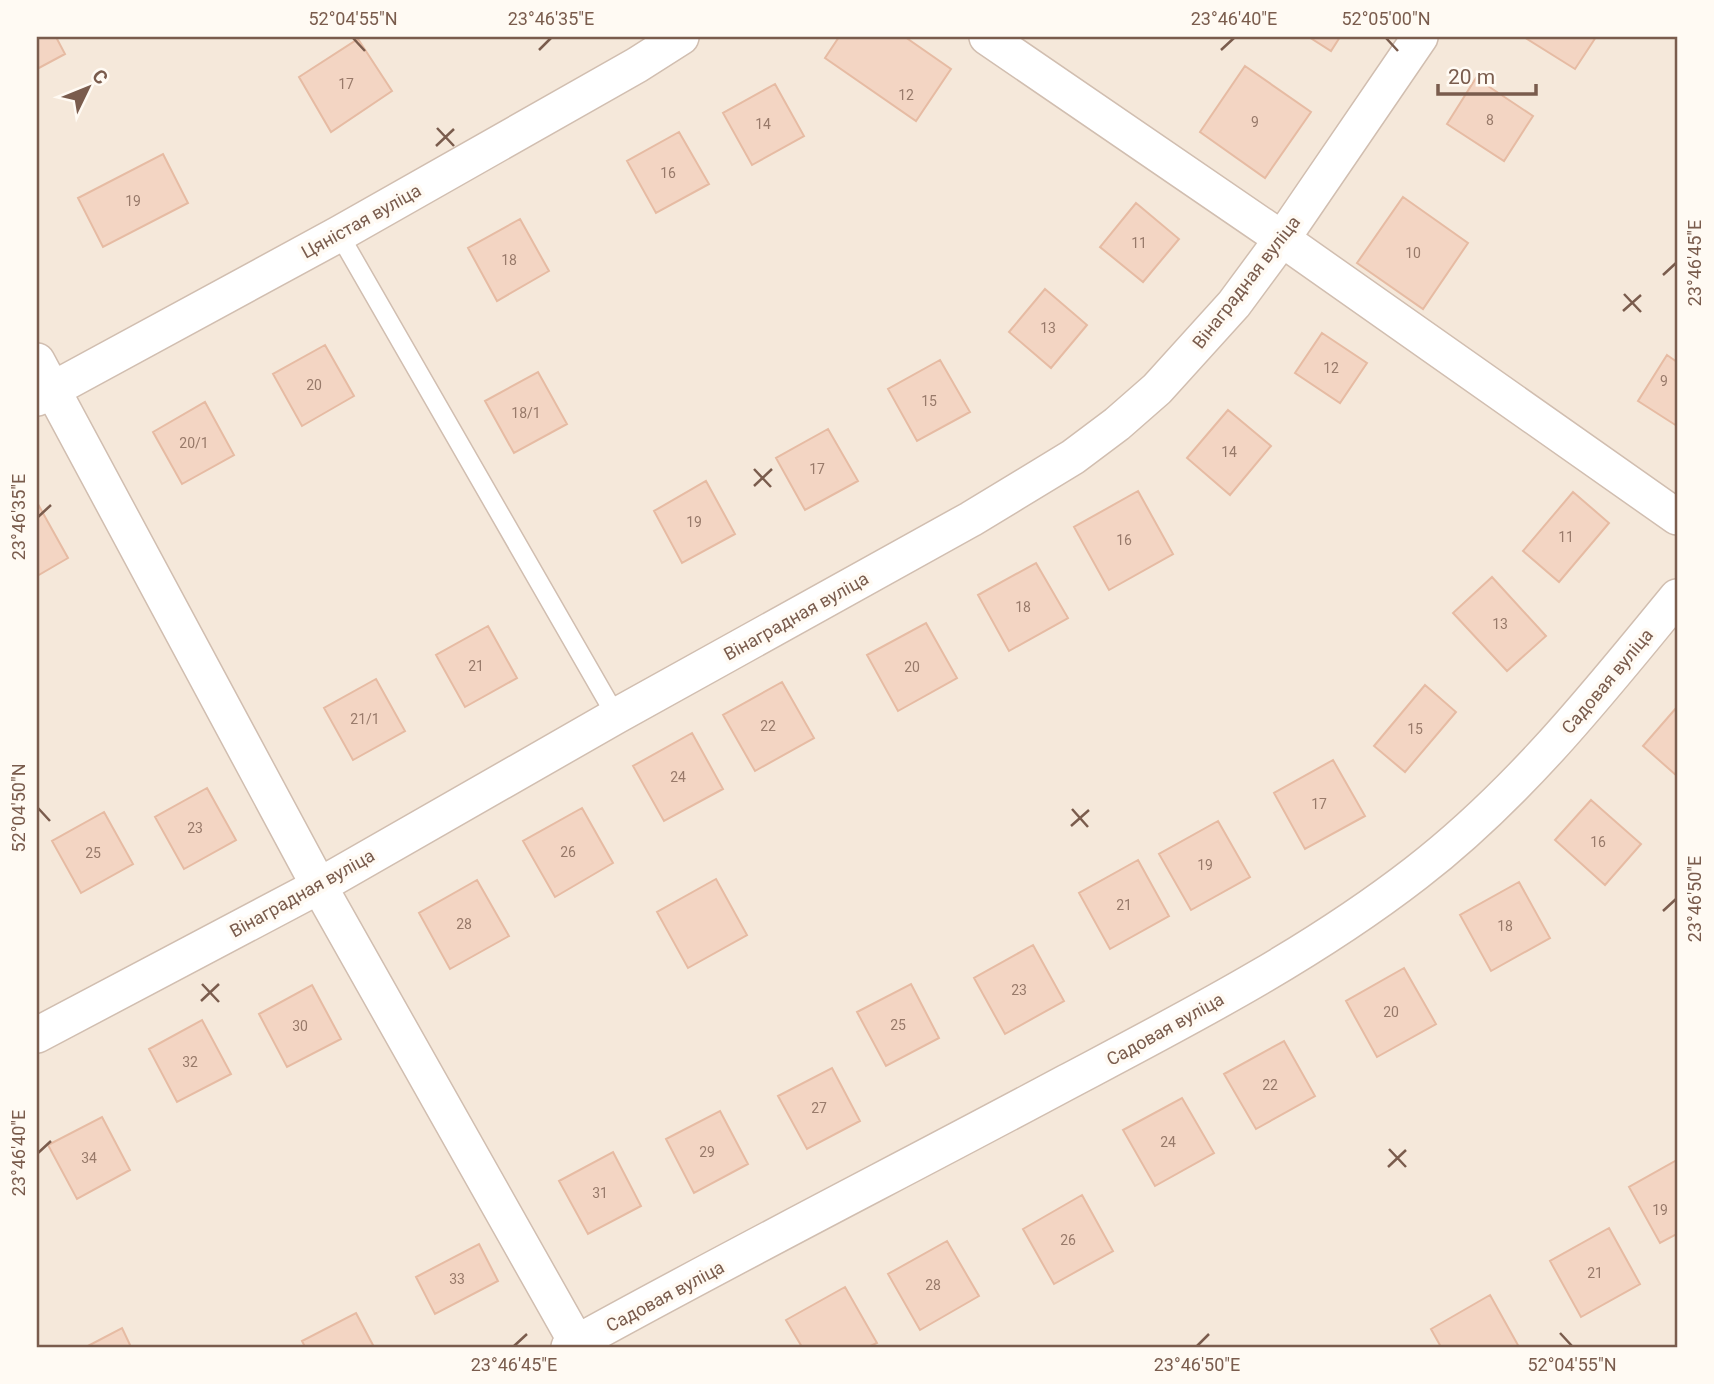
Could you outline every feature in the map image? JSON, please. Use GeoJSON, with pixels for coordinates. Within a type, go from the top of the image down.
{"type":"FeatureCollection","features":[{"type":"Feature","properties":{"kind":"street","name":"Цяністая вуліца"},"geometry":{"type":"LineString","coordinates":[[42,383],[340,234],[637,65],[681,37]]}},
{"type":"Feature","properties":{"kind":"street"},"geometry":{"type":"LineString","coordinates":[[987,37],[1282,239],[1677,517]]}},
{"type":"Feature","properties":{"kind":"street","name":"Вінаградная вуліца"},"geometry":{"type":"LineString","coordinates":[[37,1035],[319,886],[616,716],[971,519],[1073,457],[1157,389],[1234,304],[1282,239],[1420,37]]}},
{"type":"Feature","properties":{"kind":"street"},"geometry":{"type":"LineString","coordinates":[[42,383],[575,1346]]}},
{"type":"Feature","properties":{"kind":"street","name":"Садовая вуліца"},"geometry":{"type":"LineString","coordinates":[[575,1346],[1162,1032],[1354,918],[1417,872],[1524,776],[1581,714],[1677,597]]}},
{"type":"Feature","properties":{"kind":"lane"},"geometry":{"type":"LineString","coordinates":[[340,234],[616,716]]}},
{"type":"Feature","properties":{"kind":"shaded area"},"geometry":{"type":"Polygon","coordinates":[[[37,37],[1677,37],[1677,1347],[37,1347],[37,37]]]}},
{"type":"Feature","properties":{"kind":"building"},"geometry":{"type":"Polygon","coordinates":[[[37,37],[56,37],[65,54],[37,69],[37,37]]]}},
{"type":"Feature","properties":{"kind":"building"},"geometry":{"type":"Polygon","coordinates":[[[839,37],[905,37],[951,69],[916,121],[825,58],[839,37]]]}},
{"type":"Feature","properties":{"kind":"building"},"geometry":{"type":"Polygon","coordinates":[[[1309,37],[1340,37],[1331,51],[1309,37]]]}},
{"type":"Feature","properties":{"kind":"building"},"geometry":{"type":"Polygon","coordinates":[[[1524,37],[1596,37],[1575,69],[1524,37]]]}},
{"type":"Feature","properties":{"kind":"building"},"geometry":{"type":"Polygon","coordinates":[[[358,39],[392,91],[331,132],[299,77],[358,39]]]}},
{"type":"Feature","properties":{"kind":"building"},"geometry":{"type":"Polygon","coordinates":[[[1245,66],[1311,112],[1265,178],[1200,132],[1245,66]]]}},
{"type":"Feature","properties":{"kind":"building"},"geometry":{"type":"Polygon","coordinates":[[[1476,78],[1533,116],[1504,161],[1447,124],[1476,78]]]}},
{"type":"Feature","properties":{"kind":"building"},"geometry":{"type":"Polygon","coordinates":[[[775,84],[804,136],[752,165],[723,113],[775,84]]]}},
{"type":"Feature","properties":{"kind":"building"},"geometry":{"type":"Polygon","coordinates":[[[679,132],[709,184],[656,213],[627,161],[679,132]]]}},
{"type":"Feature","properties":{"kind":"building"},"geometry":{"type":"Polygon","coordinates":[[[163,154],[188,203],[103,247],[78,198],[163,154]]]}},
{"type":"Feature","properties":{"kind":"building"},"geometry":{"type":"Polygon","coordinates":[[[1403,197],[1468,243],[1423,309],[1357,263],[1403,197]]]}},
{"type":"Feature","properties":{"kind":"building"},"geometry":{"type":"Polygon","coordinates":[[[1136,203],[1179,239],[1143,282],[1100,247],[1136,203]]]}},
{"type":"Feature","properties":{"kind":"building"},"geometry":{"type":"Polygon","coordinates":[[[520,219],[549,271],[497,301],[468,248],[520,219]]]}},
{"type":"Feature","properties":{"kind":"building"},"geometry":{"type":"Polygon","coordinates":[[[1045,289],[1087,325],[1051,368],[1009,332],[1045,289]]]}},
{"type":"Feature","properties":{"kind":"building"},"geometry":{"type":"Polygon","coordinates":[[[1322,333],[1367,363],[1340,403],[1295,373],[1322,333]]]}},
{"type":"Feature","properties":{"kind":"building"},"geometry":{"type":"Polygon","coordinates":[[[325,345],[354,396],[302,426],[273,374],[325,345]]]}},
{"type":"Feature","properties":{"kind":"building"},"geometry":{"type":"Polygon","coordinates":[[[1667,355],[1677,362],[1677,426],[1638,401],[1667,355]]]}},
{"type":"Feature","properties":{"kind":"building"},"geometry":{"type":"Polygon","coordinates":[[[940,360],[970,412],[917,441],[888,389],[940,360]]]}},
{"type":"Feature","properties":{"kind":"building"},"geometry":{"type":"Polygon","coordinates":[[[538,372],[567,424],[514,453],[485,401],[538,372]]]}},
{"type":"Feature","properties":{"kind":"building"},"geometry":{"type":"Polygon","coordinates":[[[205,402],[234,455],[182,484],[153,432],[205,402]]]}},
{"type":"Feature","properties":{"kind":"building"},"geometry":{"type":"Polygon","coordinates":[[[1228,410],[1271,446],[1230,495],[1187,458],[1228,410]]]}},
{"type":"Feature","properties":{"kind":"building"},"geometry":{"type":"Polygon","coordinates":[[[828,429],[858,481],[805,510],[776,458],[828,429]]]}},
{"type":"Feature","properties":{"kind":"building"},"geometry":{"type":"Polygon","coordinates":[[[706,481],[735,534],[682,563],[654,511],[706,481]]]}},
{"type":"Feature","properties":{"kind":"building"},"geometry":{"type":"Polygon","coordinates":[[[1138,491],[1173,554],[1109,590],[1074,527],[1138,491]]]}},
{"type":"Feature","properties":{"kind":"building"},"geometry":{"type":"Polygon","coordinates":[[[1573,492],[1609,523],[1559,582],[1523,551],[1573,492]]]}},
{"type":"Feature","properties":{"kind":"building"},"geometry":{"type":"Polygon","coordinates":[[[39,506],[68,558],[37,576],[37,508],[39,506]]]}},
{"type":"Feature","properties":{"kind":"building"},"geometry":{"type":"Polygon","coordinates":[[[1036,563],[1068,618],[1009,651],[978,595],[1036,563]]]}},
{"type":"Feature","properties":{"kind":"building"},"geometry":{"type":"Polygon","coordinates":[[[1492,577],[1546,636],[1507,671],[1453,613],[1492,577]]]}},
{"type":"Feature","properties":{"kind":"building"},"geometry":{"type":"Polygon","coordinates":[[[926,623],[957,678],[898,711],[867,655],[926,623]]]}},
{"type":"Feature","properties":{"kind":"building"},"geometry":{"type":"Polygon","coordinates":[[[488,626],[517,678],[465,707],[436,655],[488,626]]]}},
{"type":"Feature","properties":{"kind":"building"},"geometry":{"type":"Polygon","coordinates":[[[376,679],[405,731],[353,760],[324,708],[376,679]]]}},
{"type":"Feature","properties":{"kind":"building"},"geometry":{"type":"Polygon","coordinates":[[[782,682],[814,738],[755,771],[723,715],[782,682]]]}},
{"type":"Feature","properties":{"kind":"building"},"geometry":{"type":"Polygon","coordinates":[[[1425,685],[1456,712],[1405,772],[1374,746],[1425,685]]]}},
{"type":"Feature","properties":{"kind":"building"},"geometry":{"type":"Polygon","coordinates":[[[1677,707],[1677,776],[1643,746],[1677,707]]]}},
{"type":"Feature","properties":{"kind":"building"},"geometry":{"type":"Polygon","coordinates":[[[692,733],[723,789],[664,821],[633,766],[692,733]]]}},
{"type":"Feature","properties":{"kind":"building"},"geometry":{"type":"Polygon","coordinates":[[[1333,760],[1365,816],[1305,849],[1274,793],[1333,760]]]}},
{"type":"Feature","properties":{"kind":"building"},"geometry":{"type":"Polygon","coordinates":[[[207,788],[236,840],[184,869],[155,817],[207,788]]]}},
{"type":"Feature","properties":{"kind":"building"},"geometry":{"type":"Polygon","coordinates":[[[1591,800],[1641,844],[1605,885],[1555,840],[1591,800]]]}},
{"type":"Feature","properties":{"kind":"building"},"geometry":{"type":"Polygon","coordinates":[[[582,808],[613,863],[555,897],[523,841],[582,808]]]}},
{"type":"Feature","properties":{"kind":"building"},"geometry":{"type":"Polygon","coordinates":[[[104,812],[133,864],[81,893],[52,841],[104,812]]]}},
{"type":"Feature","properties":{"kind":"building"},"geometry":{"type":"Polygon","coordinates":[[[1218,821],[1250,877],[1191,910],[1159,854],[1218,821]]]}},
{"type":"Feature","properties":{"kind":"building"},"geometry":{"type":"Polygon","coordinates":[[[1138,860],[1169,916],[1110,949],[1079,893],[1138,860]]]}},
{"type":"Feature","properties":{"kind":"building"},"geometry":{"type":"Polygon","coordinates":[[[716,879],[747,935],[688,968],[657,912],[716,879]]]}},
{"type":"Feature","properties":{"kind":"building"},"geometry":{"type":"Polygon","coordinates":[[[477,880],[509,936],[450,969],[419,913],[477,880]]]}},
{"type":"Feature","properties":{"kind":"building"},"geometry":{"type":"Polygon","coordinates":[[[1519,882],[1550,938],[1491,971],[1460,915],[1519,882]]]}},
{"type":"Feature","properties":{"kind":"building"},"geometry":{"type":"Polygon","coordinates":[[[1033,945],[1064,1001],[1005,1034],[974,978],[1033,945]]]}},
{"type":"Feature","properties":{"kind":"building"},"geometry":{"type":"Polygon","coordinates":[[[1404,968],[1436,1024],[1377,1057],[1346,1001],[1404,968]]]}},
{"type":"Feature","properties":{"kind":"building"},"geometry":{"type":"Polygon","coordinates":[[[911,984],[939,1038],[886,1066],[857,1012],[911,984]]]}},
{"type":"Feature","properties":{"kind":"building"},"geometry":{"type":"Polygon","coordinates":[[[312,985],[341,1039],[287,1067],[259,1014],[312,985]]]}},
{"type":"Feature","properties":{"kind":"building"},"geometry":{"type":"Polygon","coordinates":[[[202,1020],[231,1074],[177,1102],[149,1049],[202,1020]]]}},
{"type":"Feature","properties":{"kind":"building"},"geometry":{"type":"Polygon","coordinates":[[[1284,1041],[1315,1096],[1256,1129],[1224,1074],[1284,1041]]]}},
{"type":"Feature","properties":{"kind":"building"},"geometry":{"type":"Polygon","coordinates":[[[832,1068],[860,1121],[807,1149],[778,1096],[832,1068]]]}},
{"type":"Feature","properties":{"kind":"building"},"geometry":{"type":"Polygon","coordinates":[[[1182,1098],[1214,1153],[1155,1186],[1123,1130],[1182,1098]]]}},
{"type":"Feature","properties":{"kind":"building"},"geometry":{"type":"Polygon","coordinates":[[[720,1111],[748,1164],[694,1193],[666,1139],[720,1111]]]}},
{"type":"Feature","properties":{"kind":"building"},"geometry":{"type":"Polygon","coordinates":[[[102,1117],[130,1170],[77,1199],[48,1145],[102,1117]]]}},
{"type":"Feature","properties":{"kind":"building"},"geometry":{"type":"Polygon","coordinates":[[[613,1152],[641,1206],[588,1234],[559,1181],[613,1152]]]}},
{"type":"Feature","properties":{"kind":"building"},"geometry":{"type":"Polygon","coordinates":[[[1677,1160],[1677,1234],[1660,1243],[1629,1187],[1677,1160]]]}},
{"type":"Feature","properties":{"kind":"building"},"geometry":{"type":"Polygon","coordinates":[[[1082,1195],[1113,1251],[1054,1284],[1023,1229],[1082,1195]]]}},
{"type":"Feature","properties":{"kind":"building"},"geometry":{"type":"Polygon","coordinates":[[[1609,1228],[1640,1284],[1581,1317],[1550,1261],[1609,1228]]]}},
{"type":"Feature","properties":{"kind":"building"},"geometry":{"type":"Polygon","coordinates":[[[947,1241],[979,1296],[920,1330],[888,1274],[947,1241]]]}},
{"type":"Feature","properties":{"kind":"building"},"geometry":{"type":"Polygon","coordinates":[[[479,1244],[498,1281],[435,1314],[416,1277],[479,1244]]]}},
{"type":"Feature","properties":{"kind":"building"},"geometry":{"type":"Polygon","coordinates":[[[845,1287],[877,1343],[868,1347],[802,1347],[786,1320],[845,1287]]]}},
{"type":"Feature","properties":{"kind":"building"},"geometry":{"type":"Polygon","coordinates":[[[1490,1295],[1519,1347],[1441,1347],[1431,1329],[1490,1295]]]}},
{"type":"Feature","properties":{"kind":"building"},"geometry":{"type":"Polygon","coordinates":[[[356,1313],[374,1347],[305,1347],[302,1341],[356,1313]]]}},
{"type":"Feature","properties":{"kind":"building"},"geometry":{"type":"Polygon","coordinates":[[[122,1328],[131,1347],[86,1347],[122,1328]]]}}]}
